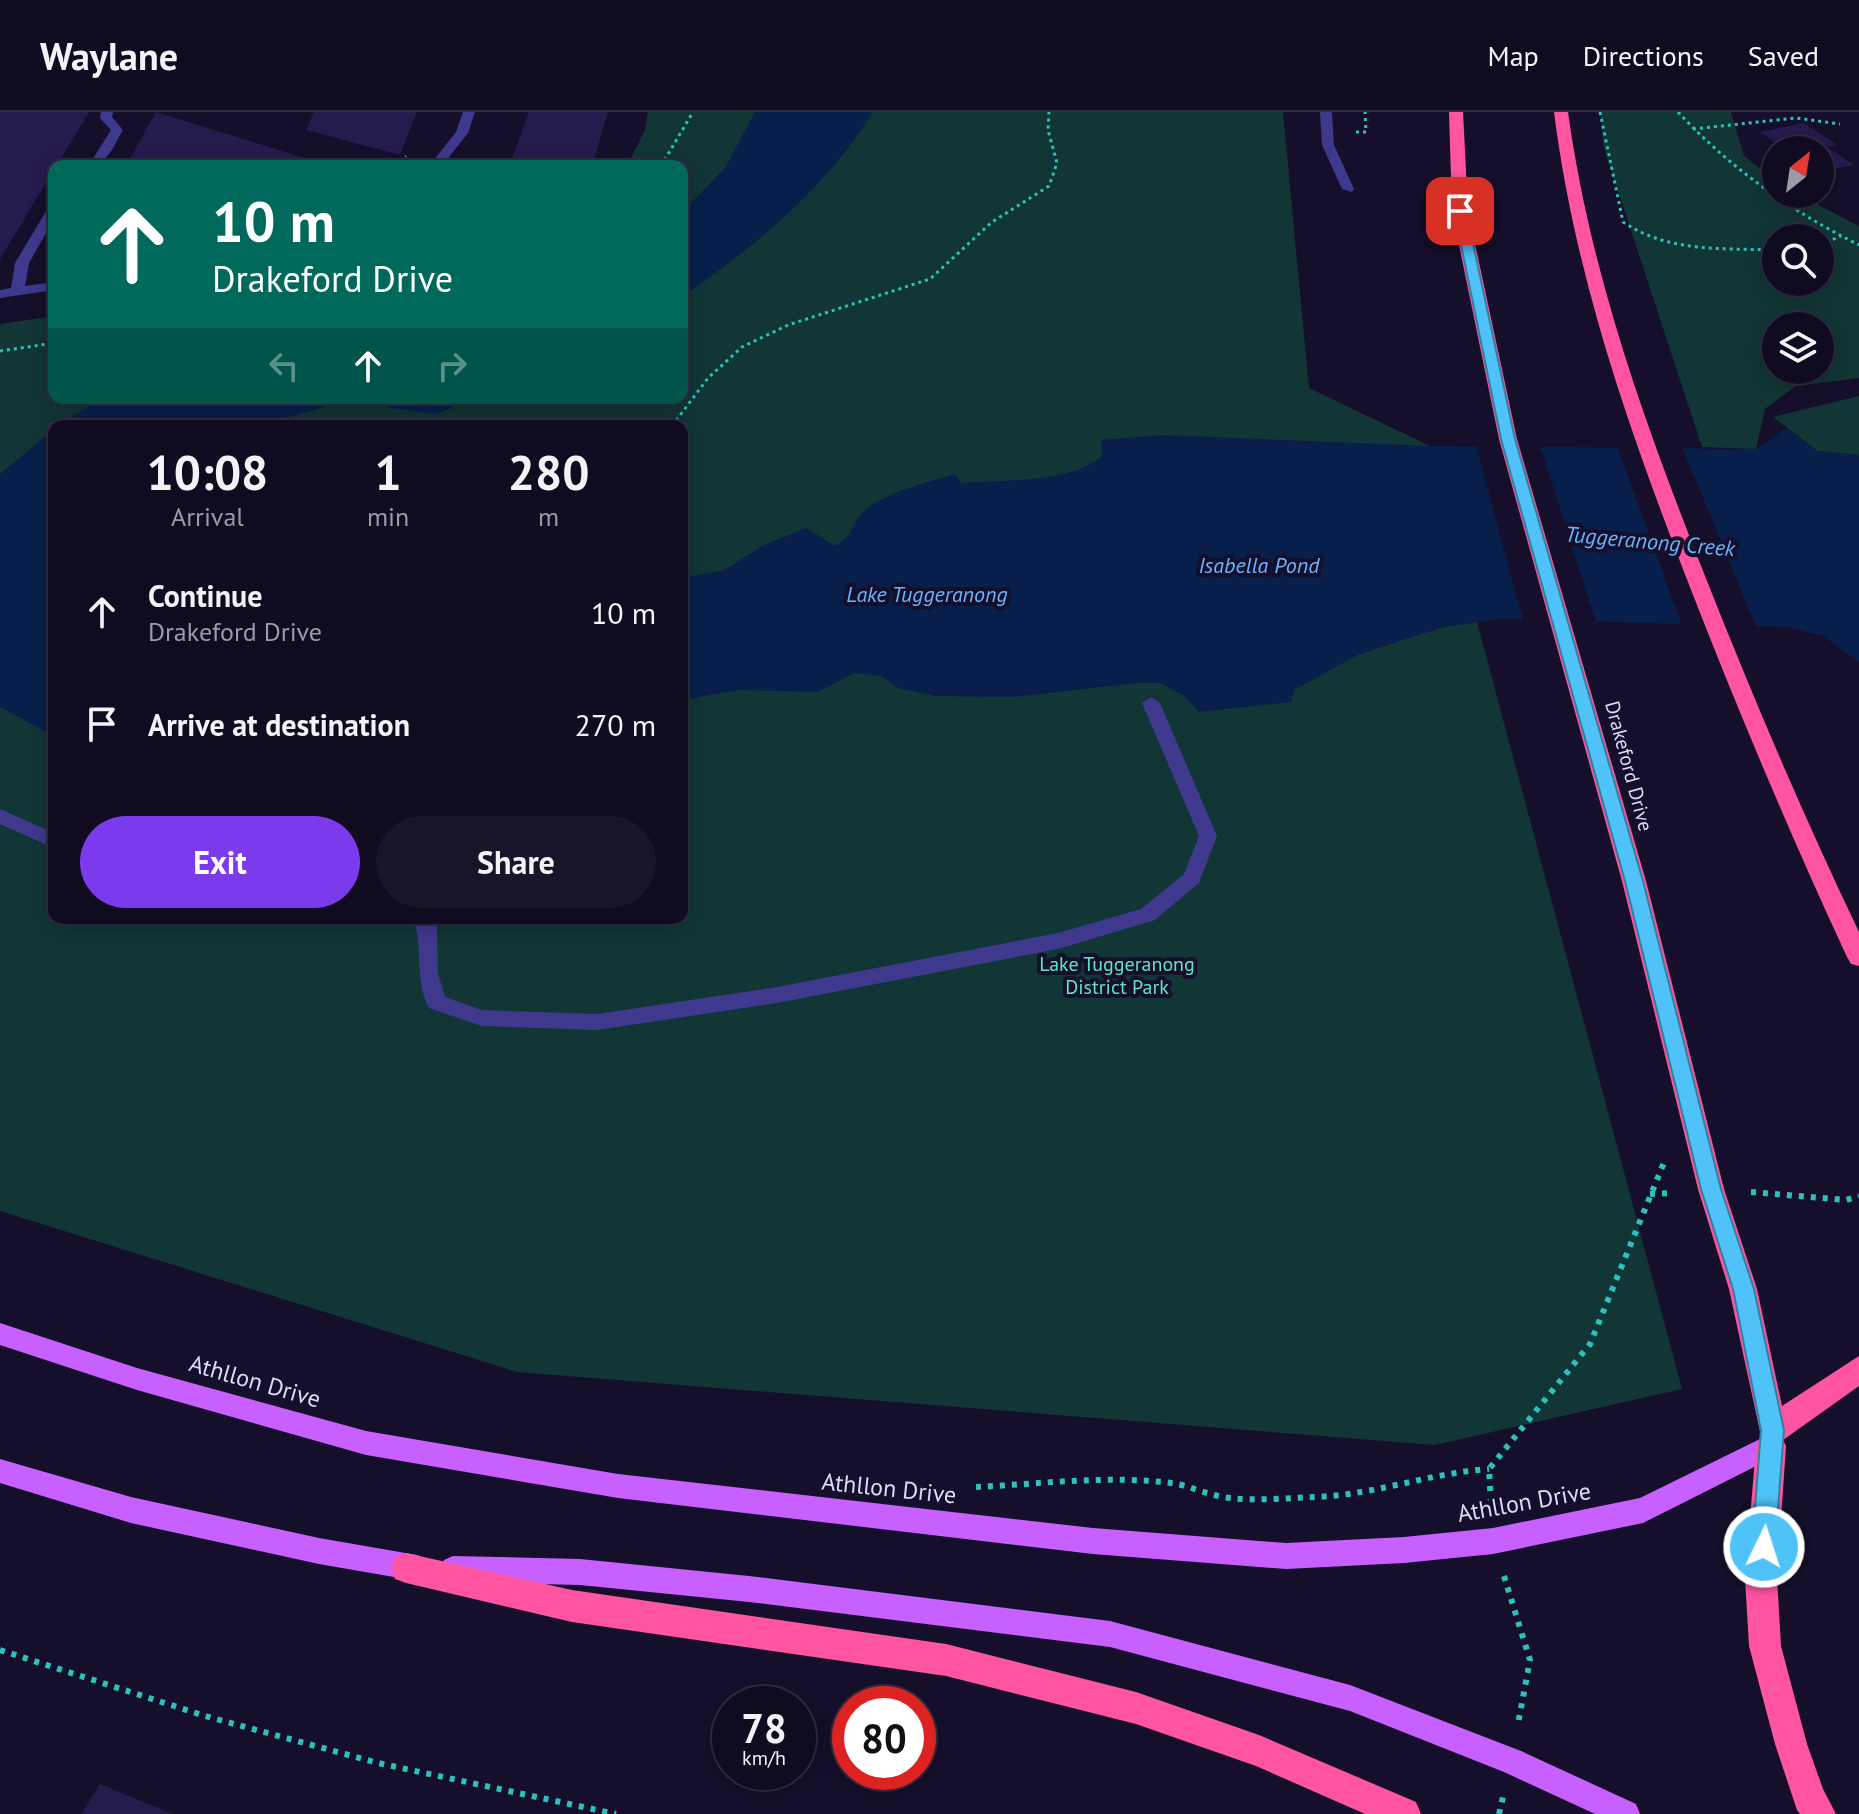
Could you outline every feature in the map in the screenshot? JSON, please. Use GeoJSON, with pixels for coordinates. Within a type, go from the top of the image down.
{"type":"FeatureCollection","features":[{"type":"Feature","properties":{"kind":"highway","name":"Drakeford Drive"},"geometry":{"type":"LineString","coordinates":[[1456,112],[1460,211],[1508,439],[1634,881],[1711,1189],[1743,1289],[1772,1438],[1761,1578],[1765,1646],[1791,1744],[1809,1798],[1819,1814]]}},
{"type":"Feature","properties":{"kind":"highway"},"geometry":{"type":"LineString","coordinates":[[1561,112],[1573,196],[1597,295],[1645,443],[1724,650],[1797,826],[1859,957]]}},
{"type":"Feature","properties":{"kind":"highway"},"geometry":{"type":"LineString","coordinates":[[1772,1438],[1859,1369]]}},
{"type":"Feature","properties":{"kind":"highway"},"geometry":{"type":"LineString","coordinates":[[406,1568],[572,1606],[764,1631],[961,1663],[1136,1708],[1259,1751],[1404,1814]]}},
{"type":"Feature","properties":{"kind":"main road","name":"Athllon Drive"},"geometry":{"type":"LineString","coordinates":[[0,1334],[137,1379],[366,1443],[618,1486],[1093,1541],[1286,1556],[1404,1550],[1493,1541],[1643,1510],[1772,1438]]}},
{"type":"Feature","properties":{"kind":"main road"},"geometry":{"type":"LineString","coordinates":[[0,1471],[131,1510],[406,1568],[580,1572],[749,1589],[1110,1634],[1350,1698],[1511,1761],[1626,1814]]}},
{"type":"Feature","properties":{"kind":"street"},"geometry":{"type":"LineString","coordinates":[[98,160],[117,130],[106,118],[107,112]]}},
{"type":"Feature","properties":{"kind":"street"},"geometry":{"type":"LineString","coordinates":[[440,160],[462,133],[469,112]]}},
{"type":"Feature","properties":{"kind":"street"},"geometry":{"type":"LineString","coordinates":[[1326,112],[1328,145],[1348,189]]}},
{"type":"Feature","properties":{"kind":"street"},"geometry":{"type":"LineString","coordinates":[[17,292],[22,263],[48,218]]}},
{"type":"Feature","properties":{"kind":"street"},"geometry":{"type":"LineString","coordinates":[[0,294],[48,287]]}},
{"type":"Feature","properties":{"kind":"street"},"geometry":{"type":"LineString","coordinates":[[425,924],[428,973],[436,1002],[482,1018],[597,1022],[777,995],[1058,941],[1148,915],[1192,878],[1208,836],[1151,703]]}},
{"type":"Feature","properties":{"kind":"street"},"geometry":{"type":"LineString","coordinates":[[0,816],[48,838]]}},
{"type":"Feature","properties":{"kind":"path"},"geometry":{"type":"LineString","coordinates":[[665,160],[693,112]]}},
{"type":"Feature","properties":{"kind":"path"},"geometry":{"type":"LineString","coordinates":[[676,420],[708,378],[742,347],[788,325],[930,279],[992,222],[1049,186],[1057,163],[1048,130],[1049,112]]}},
{"type":"Feature","properties":{"kind":"path"},"geometry":{"type":"LineString","coordinates":[[1600,112],[1623,222],[1636,233],[1683,244],[1762,249]]}},
{"type":"Feature","properties":{"kind":"path"},"geometry":{"type":"LineString","coordinates":[[1678,112],[1692,129],[1748,175],[1859,245]]}},
{"type":"Feature","properties":{"kind":"path"},"geometry":{"type":"LineString","coordinates":[[1692,129],[1796,118],[1840,124]]}},
{"type":"Feature","properties":{"kind":"path"},"geometry":{"type":"LineString","coordinates":[[1834,239],[1841,236]]}},
{"type":"Feature","properties":{"kind":"path"},"geometry":{"type":"LineString","coordinates":[[0,351],[48,344]]}},
{"type":"Feature","properties":{"kind":"path"},"geometry":{"type":"LineString","coordinates":[[1499,1814],[1530,1660],[1493,1541],[1489,1469],[1590,1344],[1650,1194]]}},
{"type":"Feature","properties":{"kind":"path"},"geometry":{"type":"LineString","coordinates":[[971,1488],[986,1484],[1080,1481],[1174,1483],[1193,1491],[1230,1498],[1318,1497],[1398,1487],[1460,1471],[1489,1469]]}},
{"type":"Feature","properties":{"kind":"path"},"geometry":{"type":"LineString","coordinates":[[0,1650],[205,1716],[378,1763],[616,1814]]}},
{"type":"Feature","properties":{"kind":"green space","name":"Lake Tuggeranong District Park"},"geometry":{"type":"Polygon","coordinates":[[[648,112],[1283,112],[1309,388],[1430,446],[1682,1389],[1435,1445],[517,1372],[0,1211],[0,324],[48,317],[48,404],[688,404],[688,160],[630,160],[645,130],[648,112]]]}},
{"type":"Feature","properties":{"kind":"green space"},"geometry":{"type":"Polygon","coordinates":[[[1601,112],[1731,112],[1744,156],[1762,170],[1762,208],[1824,208],[1859,226],[1859,378],[1834,381],[1834,312],[1762,312],[1762,384],[1812,384],[1796,386],[1765,409],[1756,449],[1702,447],[1603,145],[1601,112]]]}},
{"type":"Feature","properties":{"kind":"green space"},"geometry":{"type":"Polygon","coordinates":[[[1859,396],[1859,455],[1817,451],[1773,417],[1859,396]]]}},
{"type":"Feature","properties":{"kind":"water"},"geometry":{"type":"Polygon","coordinates":[[[755,112],[873,112],[811,191],[762,236],[688,293],[688,206],[725,168],[755,112]]]}},
{"type":"Feature","properties":{"kind":"water"},"geometry":{"type":"Polygon","coordinates":[[[93,404],[335,404],[281,420],[67,420],[93,404]]]}},
{"type":"Feature","properties":{"kind":"water"},"geometry":{"type":"Polygon","coordinates":[[[387,404],[460,404],[437,414],[389,408],[387,404]]]}},
{"type":"Feature","properties":{"kind":"water","name":"Isabella Pond"},"geometry":{"type":"Polygon","coordinates":[[[1787,428],[1817,451],[1859,455],[1859,662],[1823,636],[1788,627],[1501,619],[1444,627],[1358,655],[1294,690],[1291,702],[1199,712],[1183,695],[1160,683],[1014,697],[936,696],[898,688],[881,676],[854,673],[818,692],[739,690],[688,699],[688,577],[725,570],[762,546],[806,528],[835,546],[847,537],[862,513],[880,500],[955,474],[961,483],[1057,475],[1091,464],[1102,455],[1101,440],[1162,435],[1430,446],[1756,449],[1787,428]]]}},
{"type":"Feature","properties":{"kind":"water"},"geometry":{"type":"Polygon","coordinates":[[[48,434],[48,733],[0,707],[0,474],[48,434]]]}},
{"type":"Feature","properties":{"kind":"pier"},"geometry":{"type":"Polygon","coordinates":[[[1475,442],[1539,442],[1597,626],[1524,624],[1475,442]]]}},
{"type":"Feature","properties":{"kind":"pier"},"geometry":{"type":"Polygon","coordinates":[[[1616,443],[1681,444],[1757,630],[1683,628],[1616,443]]]}},
{"type":"Feature","properties":{"kind":"building"},"geometry":{"type":"Polygon","coordinates":[[[0,112],[89,112],[60,160],[48,160],[48,180],[0,259],[0,112]]]}},
{"type":"Feature","properties":{"kind":"building"},"geometry":{"type":"Polygon","coordinates":[[[156,112],[311,160],[129,160],[156,112]]]}},
{"type":"Feature","properties":{"kind":"building"},"geometry":{"type":"Polygon","coordinates":[[[314,112],[417,112],[400,155],[306,130],[314,112]]]}},
{"type":"Feature","properties":{"kind":"building"},"geometry":{"type":"Polygon","coordinates":[[[529,112],[608,112],[594,160],[511,160],[529,112]]]}},
{"type":"Feature","properties":{"kind":"building"},"geometry":{"type":"Polygon","coordinates":[[[1804,123],[1824,136],[1766,136],[1760,132],[1804,123]]]}},
{"type":"Feature","properties":{"kind":"building"},"geometry":{"type":"Polygon","coordinates":[[[1834,152],[1854,165],[1834,169],[1834,152]]]}},
{"type":"Feature","properties":{"kind":"building"},"geometry":{"type":"Polygon","coordinates":[[[100,1784],[173,1814],[81,1814],[100,1784]]]}},
{"type":"Feature","properties":{"kind":"route"},"geometry":{"type":"LineString","coordinates":[[1460,211],[1508,439],[1634,881],[1711,1189],[1743,1289],[1773,1430],[1764,1547]]}},
{"type":"Feature","properties":{"kind":"water label","name":"Tuggeranong Creek"},"geometry":{"type":"Point","coordinates":[1650,541]}},
{"type":"Feature","properties":{"kind":"water label","name":"Lake Tuggeranong"},"geometry":{"type":"Point","coordinates":[927,594]}}]}
